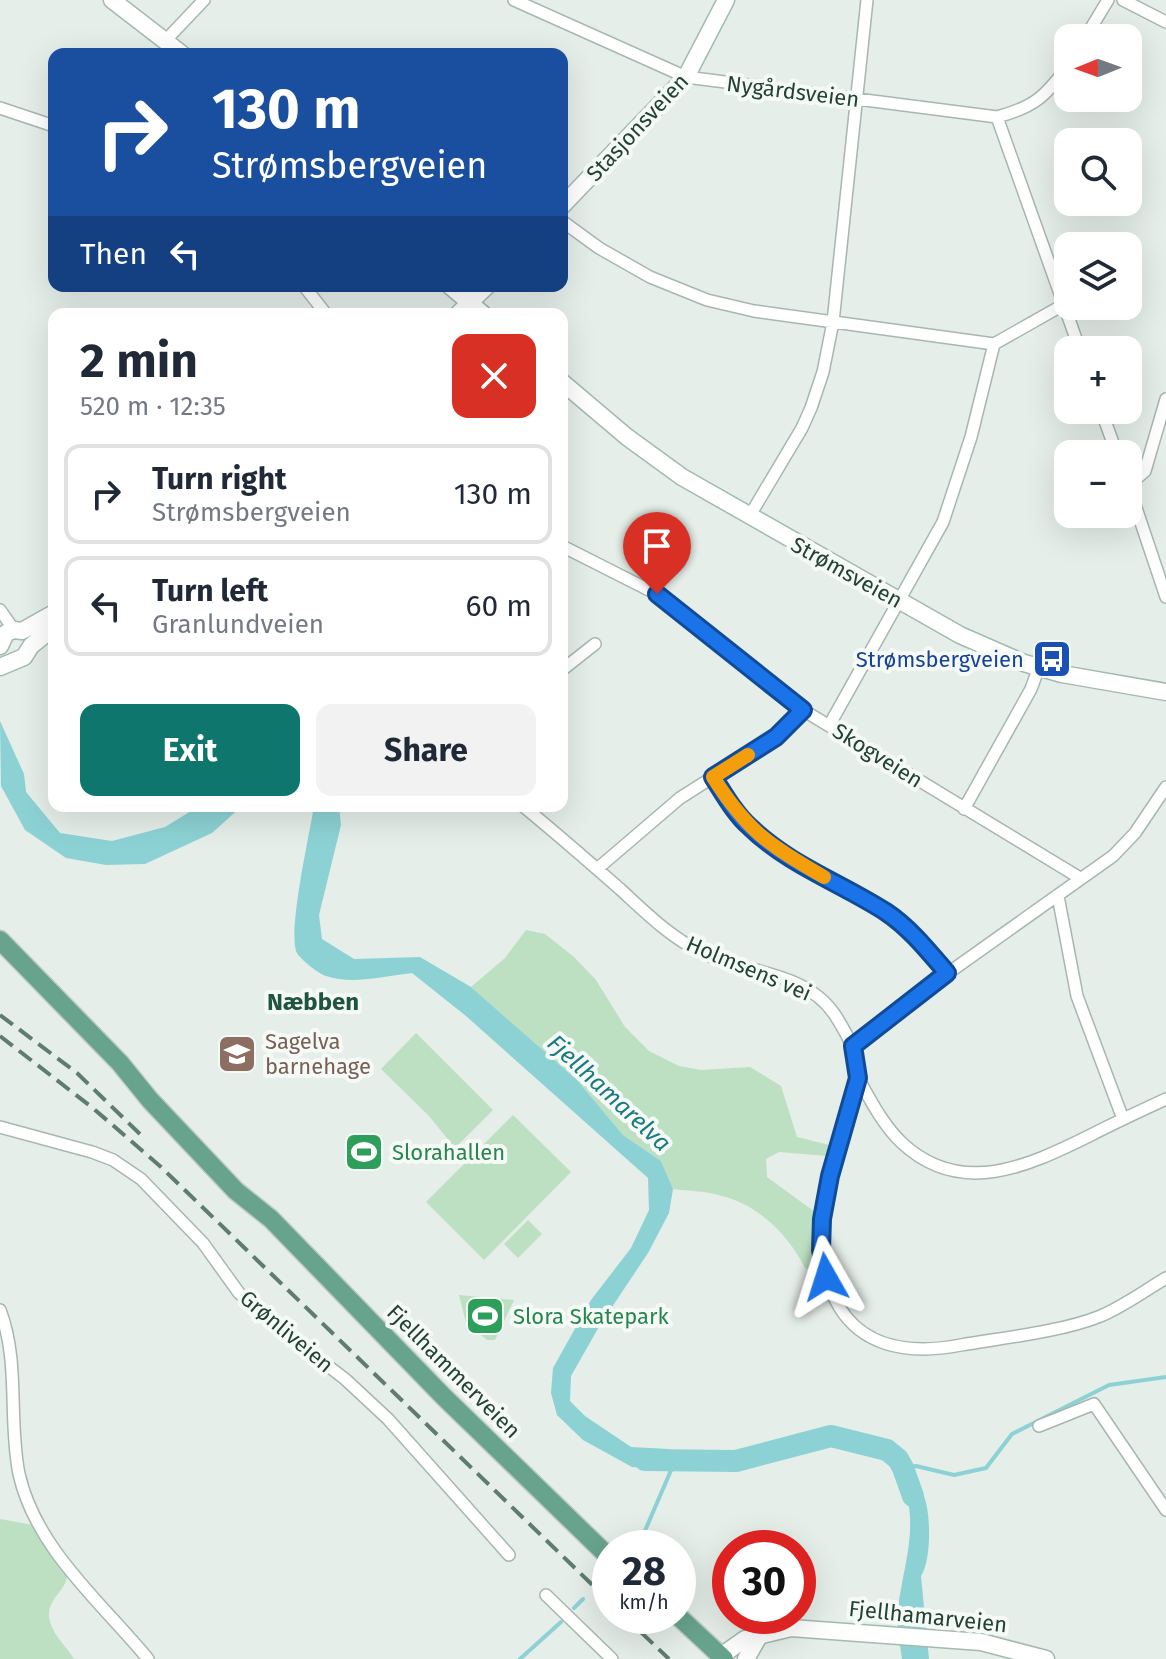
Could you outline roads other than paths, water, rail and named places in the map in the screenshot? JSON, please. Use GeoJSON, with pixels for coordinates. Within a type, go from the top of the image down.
{"type":"FeatureCollection","features":[{"type":"Feature","properties":{"kind":"main road"},"geometry":{"type":"LineString","coordinates":[[112,0],[175,48]]}},
{"type":"Feature","properties":{"kind":"main road","name":"Stasjonsveien"},"geometry":{"type":"LineString","coordinates":[[568,200],[686,77],[726,0]]}},
{"type":"Feature","properties":{"kind":"main road"},"geometry":{"type":"LineString","coordinates":[[455,292],[469,308]]}},
{"type":"Feature","properties":{"kind":"main road","name":"Strømsveien"},"geometry":{"type":"LineString","coordinates":[[568,387],[668,468],[749,517],[976,643],[1039,667],[1111,684],[1166,692]]}},
{"type":"Feature","properties":{"kind":"main road"},"geometry":{"type":"LineString","coordinates":[[6,638],[48,616]]}},
{"type":"Feature","properties":{"kind":"main road"},"geometry":{"type":"LineString","coordinates":[[6,638],[3,653],[7,663],[27,655],[31,646],[48,632]]}},
{"type":"Feature","properties":{"kind":"main road"},"geometry":{"type":"LineString","coordinates":[[6,638],[29,637],[31,646]]}},
{"type":"Feature","properties":{"kind":"main road","name":"Fjellhammerveien"},"geometry":{"type":"LineString","coordinates":[[0,940],[120,1063],[164,1116],[236,1191],[271,1219],[444,1397],[592,1541]]}},
{"type":"Feature","properties":{"kind":"main road","name":"Fjellhamarveien"},"geometry":{"type":"LineString","coordinates":[[718,1658],[745,1639],[791,1628],[943,1638],[1008,1647],[1046,1659]]}},
{"type":"Feature","properties":{"kind":"main road"},"geometry":{"type":"LineString","coordinates":[[686,1634],[718,1658]]}},
{"type":"Feature","properties":{"kind":"main road"},"geometry":{"type":"LineString","coordinates":[[695,1634],[718,1658]]}},
{"type":"Feature","properties":{"kind":"main road"},"geometry":{"type":"LineString","coordinates":[[746,1659],[758,1638]]}},
{"type":"Feature","properties":{"kind":"street"},"geometry":{"type":"LineString","coordinates":[[166,40],[204,0]]}},
{"type":"Feature","properties":{"kind":"street","name":"Nygårdsveien"},"geometry":{"type":"LineString","coordinates":[[514,0],[686,77],[997,117],[1023,110],[1039,101],[1054,83]]}},
{"type":"Feature","properties":{"kind":"street"},"geometry":{"type":"LineString","coordinates":[[749,517],[811,408],[823,372],[833,322],[867,0]]}},
{"type":"Feature","properties":{"kind":"street"},"geometry":{"type":"LineString","coordinates":[[1093,24],[1108,0]]}},
{"type":"Feature","properties":{"kind":"street"},"geometry":{"type":"LineString","coordinates":[[1123,0],[1166,22]]}},
{"type":"Feature","properties":{"kind":"street"},"geometry":{"type":"LineString","coordinates":[[0,108],[48,124]]}},
{"type":"Feature","properties":{"kind":"street"},"geometry":{"type":"LineString","coordinates":[[997,117],[1054,279]]}},
{"type":"Feature","properties":{"kind":"street"},"geometry":{"type":"LineString","coordinates":[[568,225],[599,248],[676,289],[754,311],[994,344],[1054,310]]}},
{"type":"Feature","properties":{"kind":"street"},"geometry":{"type":"LineString","coordinates":[[309,292],[321,308]]}},
{"type":"Feature","properties":{"kind":"street"},"geometry":{"type":"LineString","coordinates":[[830,724],[943,522],[971,437],[994,344]]}},
{"type":"Feature","properties":{"kind":"street"},"geometry":{"type":"LineString","coordinates":[[1142,473],[1166,399]]}},
{"type":"Feature","properties":{"kind":"street"},"geometry":{"type":"LineString","coordinates":[[1142,526],[1166,597]]}},
{"type":"Feature","properties":{"kind":"street","name":"Skogveien"},"geometry":{"type":"LineString","coordinates":[[568,549],[657,594],[803,710],[1080,878]]}},
{"type":"Feature","properties":{"kind":"street"},"geometry":{"type":"LineString","coordinates":[[0,610],[6,638]]}},
{"type":"Feature","properties":{"kind":"street"},"geometry":{"type":"LineString","coordinates":[[568,665],[595,644]]}},
{"type":"Feature","properties":{"kind":"street"},"geometry":{"type":"LineString","coordinates":[[964,809],[1031,689],[1039,667]]}},
{"type":"Feature","properties":{"kind":"street"},"geometry":{"type":"LineString","coordinates":[[597,869],[680,798],[776,737],[803,710]]}},
{"type":"Feature","properties":{"kind":"street"},"geometry":{"type":"LineString","coordinates":[[713,777],[747,825],[775,849],[887,913],[913,935],[947,973]]}},
{"type":"Feature","properties":{"kind":"street"},"geometry":{"type":"LineString","coordinates":[[853,1046],[947,973],[1113,856],[1135,833],[1166,787]]}},
{"type":"Feature","properties":{"kind":"street","name":"Holmsens vei"},"geometry":{"type":"LineString","coordinates":[[530,812],[665,929],[699,951],[723,961],[792,981],[810,991],[832,1011],[853,1046],[858,1078],[830,1176],[822,1219],[821,1250],[826,1277],[835,1300],[845,1318],[863,1333],[907,1348],[949,1348],[1097,1317],[1166,1278]]}},
{"type":"Feature","properties":{"kind":"street"},"geometry":{"type":"LineString","coordinates":[[1058,896],[1077,996],[1123,1119]]}},
{"type":"Feature","properties":{"kind":"street"},"geometry":{"type":"LineString","coordinates":[[858,1078],[883,1122],[901,1143],[920,1158],[954,1172],[992,1173],[1047,1158],[1166,1099]]}},
{"type":"Feature","properties":{"kind":"street","name":"Grønliveien"},"geometry":{"type":"LineString","coordinates":[[0,1127],[92,1152],[113,1160],[141,1179],[203,1243],[239,1293],[345,1379],[388,1419],[509,1555]]}},
{"type":"Feature","properties":{"kind":"street"},"geometry":{"type":"LineString","coordinates":[[0,1310],[9,1336],[16,1454],[26,1496],[39,1527],[56,1553],[148,1659]]}},
{"type":"Feature","properties":{"kind":"street"},"geometry":{"type":"LineString","coordinates":[[1039,1426],[1094,1404],[1166,1510]]}},
{"type":"Feature","properties":{"kind":"street"},"geometry":{"type":"LineString","coordinates":[[546,1595],[612,1659]]}},
{"type":"Feature","properties":{"kind":"water"},"geometry":{"type":"Polygon","coordinates":[[[0,721],[24,774],[26,792],[60,833],[112,841],[165,827],[189,812],[235,812],[212,833],[145,864],[106,865],[66,858],[25,830],[1,786],[0,721]]]}},
{"type":"Feature","properties":{"kind":"water"},"geometry":{"type":"Polygon","coordinates":[[[313,812],[340,812],[341,825],[319,915],[322,939],[354,959],[420,957],[471,987],[577,1080],[623,1135],[661,1161],[673,1189],[669,1213],[648,1253],[600,1325],[571,1376],[570,1401],[585,1416],[631,1447],[669,1449],[675,1461],[656,1469],[632,1467],[583,1440],[557,1415],[551,1393],[553,1368],[591,1300],[631,1248],[649,1210],[648,1178],[466,1016],[412,973],[369,979],[336,979],[319,973],[306,963],[297,953],[295,942],[300,882],[313,812]]]}},
{"type":"Feature","properties":{"kind":"water"},"geometry":{"type":"Polygon","coordinates":[[[914,1469],[928,1517],[928,1550],[921,1576],[929,1659],[902,1659],[899,1640],[898,1609],[910,1521],[903,1487],[894,1471],[914,1469]]]}},
{"type":"Feature","properties":{"kind":"waterway"},"geometry":{"type":"LineString","coordinates":[[903,1468],[916,1466],[954,1475],[986,1468],[1012,1434],[1109,1385],[1166,1377]]}},
{"type":"Feature","properties":{"kind":"waterway","name":"Fjellhamarelva"},"geometry":{"type":"LineString","coordinates":[[645,1460],[736,1461],[831,1436],[887,1450],[898,1459],[913,1496]]}},
{"type":"Feature","properties":{"kind":"waterway"},"geometry":{"type":"LineString","coordinates":[[645,1530],[675,1461]]}},
{"type":"Feature","properties":{"kind":"waterway"},"geometry":{"type":"LineString","coordinates":[[574,1608],[583,1599]]}},
{"type":"Feature","properties":{"kind":"waterway"},"geometry":{"type":"LineString","coordinates":[[520,1659],[561,1622]]}},
{"type":"Feature","properties":{"kind":"railway"},"geometry":{"type":"LineString","coordinates":[[0,1015],[77,1073],[141,1135]]}},
{"type":"Feature","properties":{"kind":"railway"},"geometry":{"type":"LineString","coordinates":[[0,1036],[94,1109],[161,1167],[592,1585]]}},
{"type":"Feature","properties":{"kind":"railway"},"geometry":{"type":"LineString","coordinates":[[643,1634],[669,1659]]}},
{"type":"Feature","properties":{"kind":"place","name":"Strømsbergveien"},"geometry":{"type":"Point","coordinates":[1052,659]}},
{"type":"Feature","properties":{"kind":"place","name":"Sagelva barnehage"},"geometry":{"type":"Point","coordinates":[237,1054]}},
{"type":"Feature","properties":{"kind":"place","name":"Slorahallen"},"geometry":{"type":"Point","coordinates":[364,1152]}},
{"type":"Feature","properties":{"kind":"place","name":"Slora Skatepark"},"geometry":{"type":"Point","coordinates":[485,1316]}},
{"type":"Feature","properties":{"kind":"district","name":"Næbben"},"geometry":{"type":"Point","coordinates":[313,1002]}}]}
